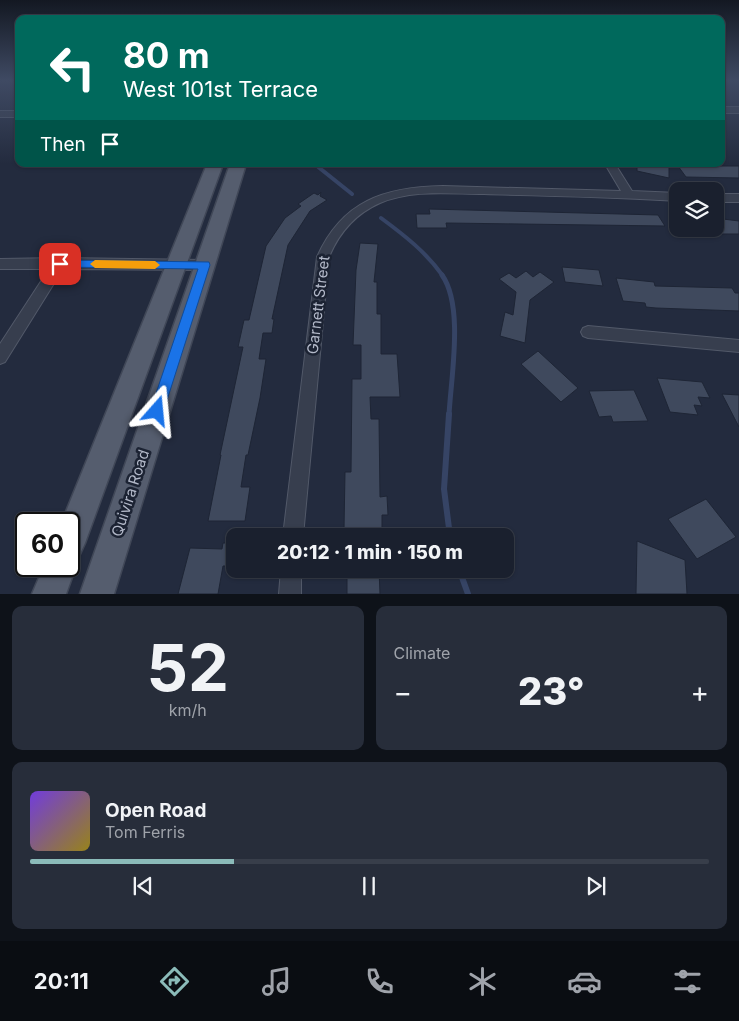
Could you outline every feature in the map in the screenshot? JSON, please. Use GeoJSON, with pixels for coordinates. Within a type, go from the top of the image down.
{"type":"FeatureCollection","features":[{"type":"Feature","properties":{"kind":"main road"},"geometry":{"type":"LineString","coordinates":[[80,514],[214,167]]}},
{"type":"Feature","properties":{"kind":"main road","name":"Quivira Road"},"geometry":{"type":"LineString","coordinates":[[97,594],[237,167]]}},
{"type":"Feature","properties":{"kind":"main road"},"geometry":{"type":"LineString","coordinates":[[49,594],[56,577]]}},
{"type":"Feature","properties":{"kind":"street"},"geometry":{"type":"LineString","coordinates":[[725,110],[739,110]]}},
{"type":"Feature","properties":{"kind":"street"},"geometry":{"type":"LineString","coordinates":[[0,114],[15,114]]}},
{"type":"Feature","properties":{"kind":"street"},"geometry":{"type":"LineString","coordinates":[[612,167],[628,194]]}},
{"type":"Feature","properties":{"kind":"street","name":"Garnett Street"},"geometry":{"type":"LineString","coordinates":[[294,528],[323,257],[333,234],[345,220],[376,201],[415,191],[538,191],[669,196]]}},
{"type":"Feature","properties":{"kind":"street"},"geometry":{"type":"LineString","coordinates":[[724,198],[739,198]]}},
{"type":"Feature","properties":{"kind":"street"},"geometry":{"type":"LineString","coordinates":[[0,264],[205,265]]}},
{"type":"Feature","properties":{"kind":"street"},"geometry":{"type":"LineString","coordinates":[[0,357],[60,264]]}},
{"type":"Feature","properties":{"kind":"street"},"geometry":{"type":"LineString","coordinates":[[588,332],[739,346]]}},
{"type":"Feature","properties":{"kind":"street"},"geometry":{"type":"LineString","coordinates":[[290,594],[291,578]]}},
{"type":"Feature","properties":{"kind":"building"},"geometry":{"type":"Polygon","coordinates":[[[739,166],[739,178],[686,177],[679,167],[739,166]]]}},
{"type":"Feature","properties":{"kind":"building"},"geometry":{"type":"Polygon","coordinates":[[[637,167],[669,167],[669,178],[637,171],[637,167]]]}},
{"type":"Feature","properties":{"kind":"building"},"geometry":{"type":"Polygon","coordinates":[[[321,192],[320,196],[327,200],[310,211],[288,245],[272,319],[274,319],[272,333],[263,333],[259,359],[266,359],[260,398],[248,455],[246,455],[241,487],[250,487],[245,521],[208,521],[243,347],[238,347],[244,320],[249,320],[266,246],[285,218],[301,206],[298,204],[314,193],[318,195],[321,192]]]}},
{"type":"Feature","properties":{"kind":"building"},"geometry":{"type":"Polygon","coordinates":[[[429,209],[658,215],[665,226],[446,223],[447,228],[417,228],[416,214],[430,214],[429,209]]]}},
{"type":"Feature","properties":{"kind":"building"},"geometry":{"type":"Polygon","coordinates":[[[724,219],[739,221],[739,234],[724,234],[724,219]]]}},
{"type":"Feature","properties":{"kind":"building"},"geometry":{"type":"Polygon","coordinates":[[[360,243],[378,244],[374,282],[377,282],[377,314],[381,314],[381,354],[397,354],[400,397],[370,397],[371,419],[379,419],[380,497],[387,496],[388,515],[382,515],[382,528],[344,528],[345,472],[351,472],[352,379],[361,379],[361,345],[353,345],[356,270],[360,243]]]}},
{"type":"Feature","properties":{"kind":"building"},"geometry":{"type":"Polygon","coordinates":[[[562,267],[599,270],[603,286],[565,282],[562,267]]]}},
{"type":"Feature","properties":{"kind":"building"},"geometry":{"type":"Polygon","coordinates":[[[526,271],[533,277],[540,272],[554,282],[530,300],[525,343],[500,336],[505,312],[513,315],[516,292],[499,279],[509,273],[516,278],[526,271]]]}},
{"type":"Feature","properties":{"kind":"building"},"geometry":{"type":"Polygon","coordinates":[[[616,278],[654,282],[655,286],[732,288],[735,293],[739,293],[739,311],[656,308],[646,307],[645,303],[623,301],[616,278]]]}},
{"type":"Feature","properties":{"kind":"building"},"geometry":{"type":"Polygon","coordinates":[[[538,351],[578,388],[561,402],[521,364],[538,351]]]}},
{"type":"Feature","properties":{"kind":"building"},"geometry":{"type":"Polygon","coordinates":[[[657,378],[702,382],[710,398],[698,397],[702,406],[694,405],[698,415],[670,412],[657,378]]]}},
{"type":"Feature","properties":{"kind":"building"},"geometry":{"type":"Polygon","coordinates":[[[634,390],[648,421],[613,422],[611,416],[599,417],[589,391],[634,390]]]}},
{"type":"Feature","properties":{"kind":"building"},"geometry":{"type":"Polygon","coordinates":[[[722,394],[739,395],[739,427],[722,394]]]}},
{"type":"Feature","properties":{"kind":"building"},"geometry":{"type":"Polygon","coordinates":[[[706,499],[736,537],[697,559],[668,519],[706,499]]]}},
{"type":"Feature","properties":{"kind":"building"},"geometry":{"type":"Polygon","coordinates":[[[637,541],[685,560],[687,594],[636,594],[637,541]]]}},
{"type":"Feature","properties":{"kind":"building"},"geometry":{"type":"Polygon","coordinates":[[[223,543],[226,543],[226,566],[223,566],[218,594],[178,594],[190,548],[222,549],[223,543]]]}},
{"type":"Feature","properties":{"kind":"building"},"geometry":{"type":"Polygon","coordinates":[[[347,578],[379,578],[380,594],[347,594],[347,578]]]}},
{"type":"Feature","properties":{"kind":"waterway"},"geometry":{"type":"LineString","coordinates":[[318,167],[352,194]]}},
{"type":"Feature","properties":{"kind":"waterway"},"geometry":{"type":"LineString","coordinates":[[381,218],[406,237],[443,276]]}},
{"type":"Feature","properties":{"kind":"waterway"},"geometry":{"type":"LineString","coordinates":[[442,275],[449,288],[453,305],[454,323],[449,415]]}},
{"type":"Feature","properties":{"kind":"waterway"},"geometry":{"type":"LineString","coordinates":[[449,414],[444,489],[449,528]]}},
{"type":"Feature","properties":{"kind":"waterway"},"geometry":{"type":"LineString","coordinates":[[462,578],[468,594]]}},
{"type":"Feature","properties":{"kind":"slow traffic"},"geometry":{"type":"LineString","coordinates":[[95,264],[155,265]]}},
{"type":"Feature","properties":{"kind":"route"},"geometry":{"type":"LineString","coordinates":[[60,264],[205,265],[157,411]]}}]}
